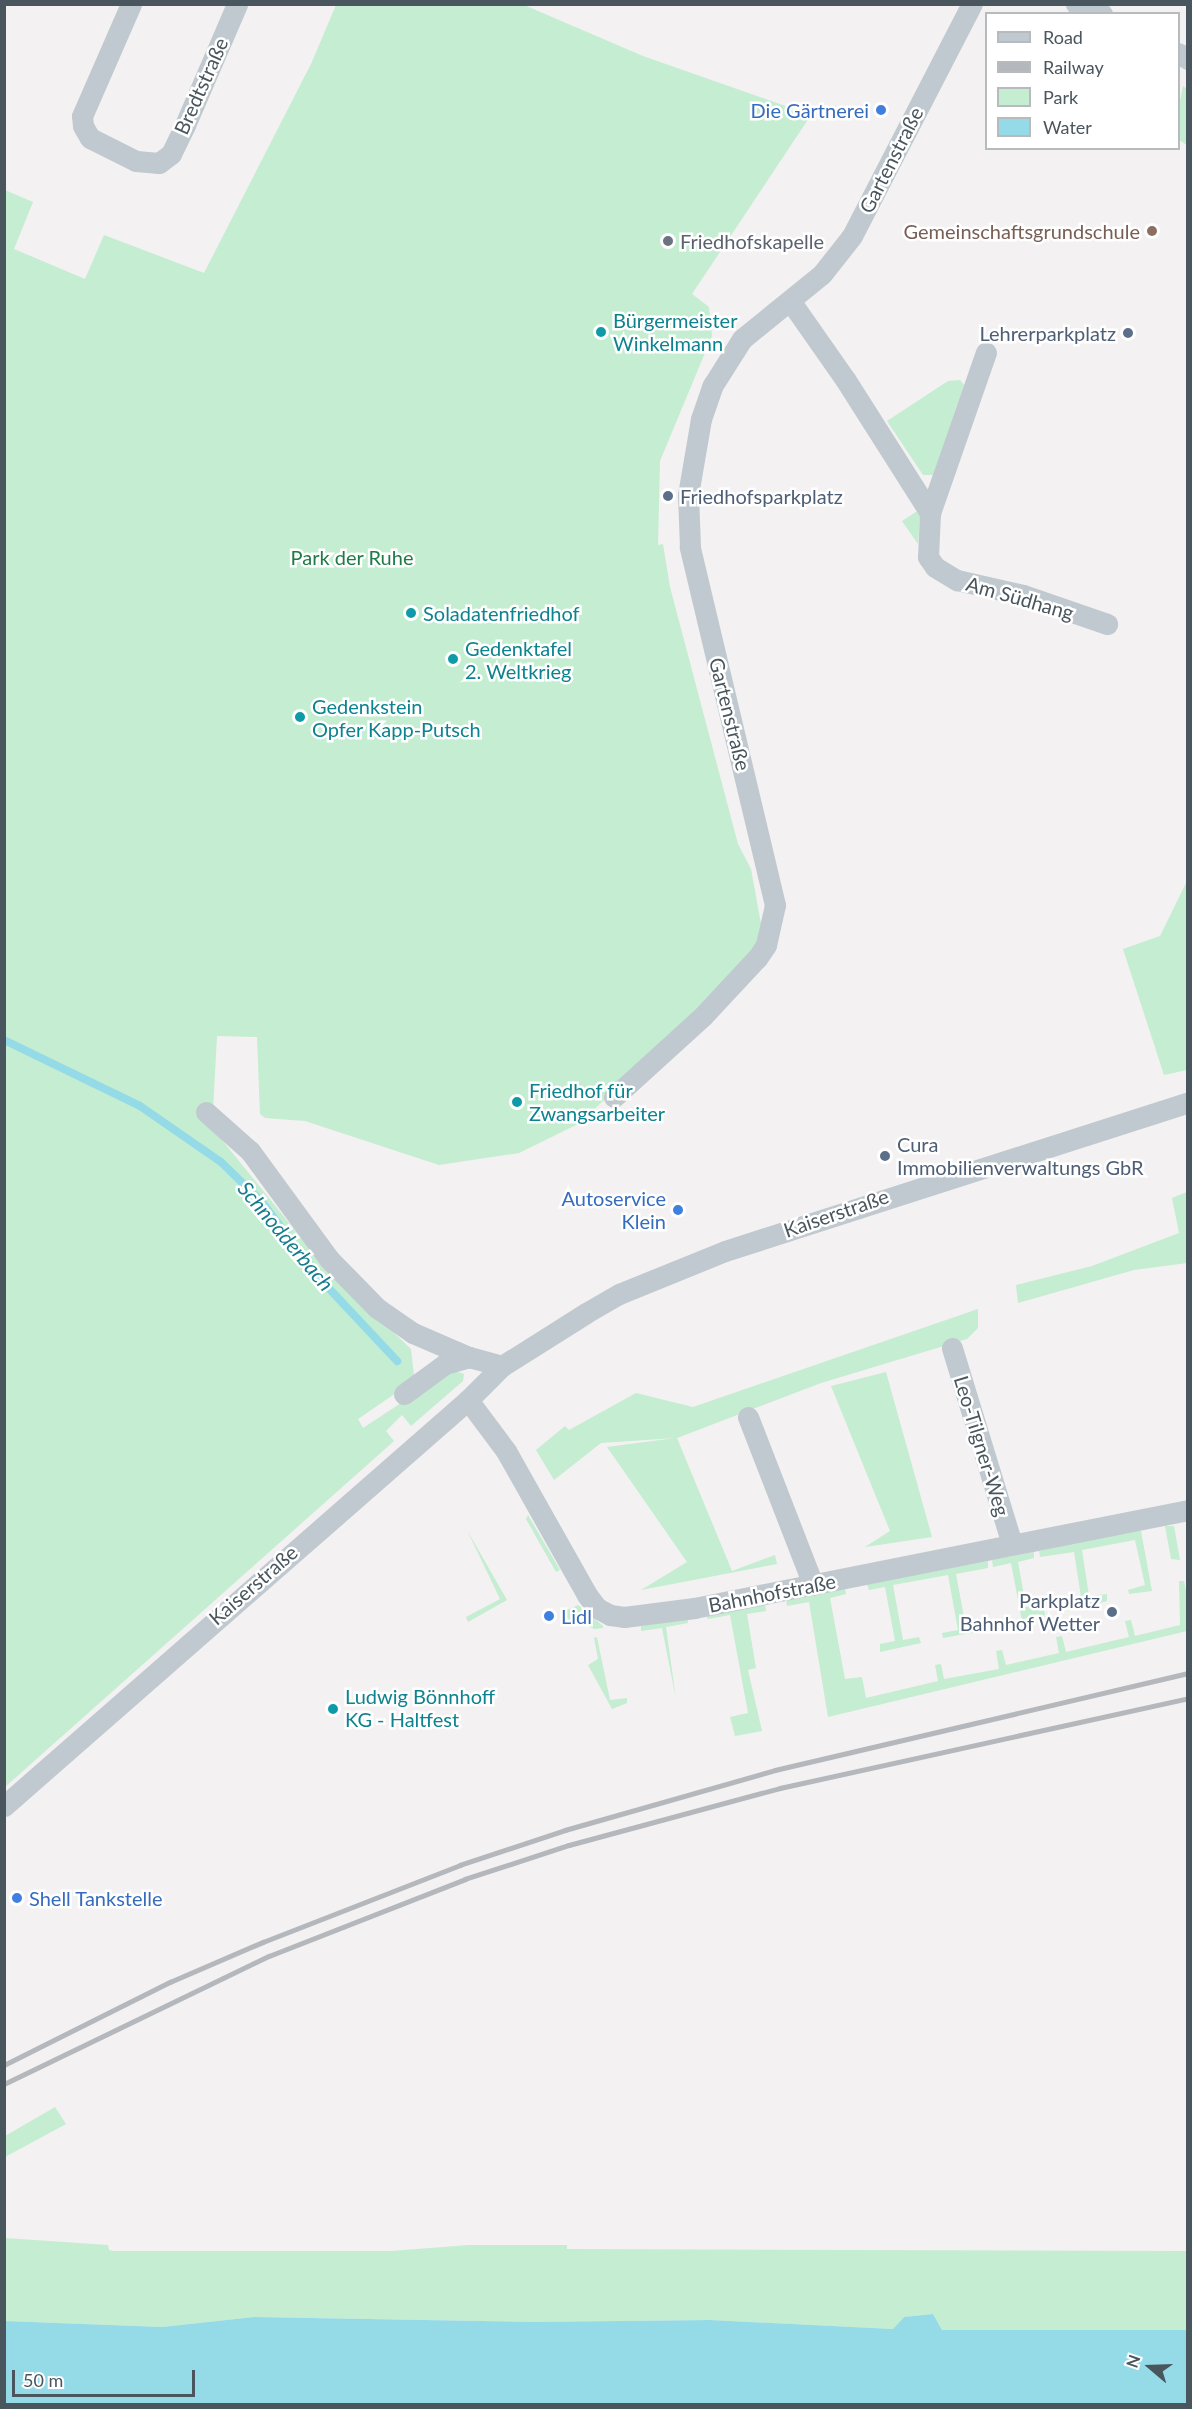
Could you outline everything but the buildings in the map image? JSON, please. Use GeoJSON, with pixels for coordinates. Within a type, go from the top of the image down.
{"type":"FeatureCollection","features":[{"type":"Feature","properties":{"kind":"street","name":"Bredtstraße"},"geometry":{"type":"LineString","coordinates":[[131,4],[82,116],[83,126],[90,138],[136,160],[159,163],[171,154],[237,4]]}},
{"type":"Feature","properties":{"kind":"street","name":"Gartenstraße"},"geometry":{"type":"LineString","coordinates":[[614,1097],[703,1016],[758,957],[772,925],[775,905],[771,873],[711,636],[687,520],[693,453],[712,385],[742,339],[791,302],[838,257],[852,236],[972,4]]}},
{"type":"Feature","properties":{"kind":"street"},"geometry":{"type":"LineString","coordinates":[[1076,4],[1097,12]]}},
{"type":"Feature","properties":{"kind":"street"},"geometry":{"type":"LineString","coordinates":[[791,302],[845,379],[930,513]]}},
{"type":"Feature","properties":{"kind":"street"},"geometry":{"type":"LineString","coordinates":[[930,513],[986,352]]}},
{"type":"Feature","properties":{"kind":"street","name":"Am Südhang"},"geometry":{"type":"LineString","coordinates":[[930,513],[928,556],[935,567],[957,580],[1023,595],[1107,624]]}},
{"type":"Feature","properties":{"kind":"street","name":"Kaiserstraße"},"geometry":{"type":"LineString","coordinates":[[4,1806],[468,1400],[502,1366],[619,1294],[725,1251],[986,1164],[1188,1102]]}},
{"type":"Feature","properties":{"kind":"street"},"geometry":{"type":"LineString","coordinates":[[206,1113],[250,1151],[328,1259],[377,1308],[412,1333],[469,1357],[502,1366]]}},
{"type":"Feature","properties":{"kind":"street","name":"Leo-Tilgner-Weg"},"geometry":{"type":"LineString","coordinates":[[952,1348],[1012,1544]]}},
{"type":"Feature","properties":{"kind":"street"},"geometry":{"type":"LineString","coordinates":[[404,1394],[445,1364],[469,1357]]}},
{"type":"Feature","properties":{"kind":"street","name":"Bahnhofstraße"},"geometry":{"type":"LineString","coordinates":[[468,1400],[506,1451],[587,1595],[597,1608],[624,1617],[694,1608],[1188,1510]]}},
{"type":"Feature","properties":{"kind":"street"},"geometry":{"type":"LineString","coordinates":[[748,1417],[813,1585]]}},
{"type":"Feature","properties":{"kind":"green space","name":"Park der Ruhe"},"geometry":{"type":"Polygon","coordinates":[[[336,5],[524,5],[643,56],[811,115],[692,294],[709,307],[712,336],[660,461],[658,545],[663,544],[670,587],[738,844],[751,869],[762,929],[757,945],[697,1015],[578,1124],[519,1153],[439,1165],[305,1121],[265,1118],[260,1114],[257,1037],[217,1036],[213,1110],[222,1140],[323,1265],[411,1349],[414,1376],[409,1384],[358,1419],[363,1428],[439,1378],[455,1371],[464,1374],[463,1381],[411,1426],[402,1415],[386,1431],[394,1441],[5,1787],[5,190],[33,202],[14,249],[85,279],[104,235],[204,273],[311,64],[336,5]]]}},
{"type":"Feature","properties":{"kind":"green space"},"geometry":{"type":"Polygon","coordinates":[[[1183,86],[1187,89],[1187,145],[1180,141],[1180,101],[1183,86]]]}},
{"type":"Feature","properties":{"kind":"green space"},"geometry":{"type":"Polygon","coordinates":[[[960,380],[964,385],[933,475],[923,475],[887,421],[948,381],[960,380]]]}},
{"type":"Feature","properties":{"kind":"green space"},"geometry":{"type":"Polygon","coordinates":[[[919,510],[920,516],[918,544],[902,521],[919,510]]]}},
{"type":"Feature","properties":{"kind":"green space"},"geometry":{"type":"Polygon","coordinates":[[[1187,881],[1187,1070],[1164,1075],[1123,949],[1160,936],[1187,881]]]}},
{"type":"Feature","properties":{"kind":"green space"},"geometry":{"type":"Polygon","coordinates":[[[1187,1192],[1187,1263],[1134,1270],[1018,1303],[1016,1285],[1092,1266],[1179,1233],[1172,1198],[1187,1192]]]}},
{"type":"Feature","properties":{"kind":"green space"},"geometry":{"type":"Polygon","coordinates":[[[978,1309],[978,1328],[967,1339],[821,1383],[677,1438],[732,1571],[775,1555],[777,1564],[641,1590],[687,1562],[607,1447],[675,1438],[601,1443],[554,1480],[536,1450],[565,1426],[569,1430],[636,1393],[693,1407],[978,1309]]]}},
{"type":"Feature","properties":{"kind":"green space"},"geometry":{"type":"Polygon","coordinates":[[[886,1372],[932,1537],[865,1547],[890,1531],[831,1386],[886,1372]]]}},
{"type":"Feature","properties":{"kind":"green space"},"geometry":{"type":"Polygon","coordinates":[[[528,1515],[560,1570],[556,1572],[526,1519],[528,1515]]]}},
{"type":"Feature","properties":{"kind":"green space"},"geometry":{"type":"Polygon","coordinates":[[[1165,1526],[1174,1526],[1180,1560],[1171,1559],[1165,1526]]]}},
{"type":"Feature","properties":{"kind":"green space"},"geometry":{"type":"Polygon","coordinates":[[[1136,1529],[1141,1531],[1152,1591],[1129,1594],[1128,1590],[1145,1585],[1135,1540],[1082,1550],[1089,1596],[1107,1594],[1107,1601],[1068,1611],[1065,1601],[1081,1597],[1074,1552],[1040,1557],[1039,1551],[1136,1529]]]}},
{"type":"Feature","properties":{"kind":"green space"},"geometry":{"type":"Polygon","coordinates":[[[467,1530],[507,1600],[468,1622],[466,1617],[500,1599],[467,1530]]]}},
{"type":"Feature","properties":{"kind":"green space"},"geometry":{"type":"Polygon","coordinates":[[[1034,1552],[1034,1558],[1018,1562],[1026,1607],[1044,1606],[1045,1615],[1022,1621],[1011,1563],[993,1567],[992,1560],[1034,1552]]]}},
{"type":"Feature","properties":{"kind":"green space"},"geometry":{"type":"Polygon","coordinates":[[[988,1561],[988,1568],[956,1574],[966,1628],[982,1626],[982,1631],[943,1638],[942,1633],[958,1630],[948,1575],[893,1585],[903,1640],[919,1637],[921,1643],[880,1652],[880,1644],[895,1641],[885,1587],[869,1590],[867,1584],[988,1561]]]}},
{"type":"Feature","properties":{"kind":"green space"},"geometry":{"type":"Polygon","coordinates":[[[1179,1581],[1184,1581],[1187,1597],[1187,1631],[828,1717],[809,1602],[787,1606],[786,1599],[845,1588],[846,1594],[830,1598],[845,1679],[862,1677],[866,1698],[938,1681],[935,1665],[941,1664],[944,1679],[999,1669],[996,1651],[1002,1650],[1006,1665],[1059,1653],[1056,1637],[1062,1636],[1066,1652],[1129,1637],[1125,1621],[1131,1620],[1135,1636],[1180,1625],[1179,1581]]]}},
{"type":"Feature","properties":{"kind":"green space"},"geometry":{"type":"Polygon","coordinates":[[[765,1603],[766,1611],[747,1614],[756,1668],[748,1670],[762,1731],[735,1736],[730,1717],[748,1713],[730,1615],[708,1619],[706,1615],[765,1603]]]}},
{"type":"Feature","properties":{"kind":"green space"},"geometry":{"type":"Polygon","coordinates":[[[578,1605],[603,1628],[595,1629],[566,1618],[567,1610],[578,1605]]]}},
{"type":"Feature","properties":{"kind":"green space"},"geometry":{"type":"Polygon","coordinates":[[[688,1618],[688,1623],[666,1627],[676,1699],[662,1628],[641,1631],[641,1626],[688,1618]]]}},
{"type":"Feature","properties":{"kind":"green space"},"geometry":{"type":"Polygon","coordinates":[[[597,1637],[610,1700],[627,1698],[627,1703],[612,1709],[588,1665],[598,1659],[594,1638],[597,1637]]]}},
{"type":"Feature","properties":{"kind":"green space"},"geometry":{"type":"Polygon","coordinates":[[[55,2107],[66,2124],[5,2157],[5,2136],[55,2107]]]}},
{"type":"Feature","properties":{"kind":"green space"},"geometry":{"type":"Polygon","coordinates":[[[5,2238],[108,2245],[109,2250],[113,2251],[391,2251],[469,2245],[567,2245],[567,2249],[1187,2251],[1187,2330],[942,2330],[933,2314],[904,2317],[893,2329],[710,2320],[533,2322],[254,2317],[162,2327],[5,2321],[5,2238]]]}},
{"type":"Feature","properties":{"kind":"water"},"geometry":{"type":"Polygon","coordinates":[[[933,2314],[942,2330],[1187,2330],[1187,2404],[5,2404],[5,2321],[162,2327],[254,2317],[533,2322],[710,2320],[893,2329],[904,2317],[933,2314]]]}},
{"type":"Feature","properties":{"kind":"waterway","name":"Schnodderbach"},"geometry":{"type":"LineString","coordinates":[[4,1040],[140,1106],[221,1162],[261,1201],[322,1281],[397,1361]]}},
{"type":"Feature","properties":{"kind":"railway"},"geometry":{"type":"LineString","coordinates":[[4,2065],[170,1982],[263,1942],[460,1865],[565,1830],[775,1770],[1188,1673]]}},
{"type":"Feature","properties":{"kind":"railway"},"geometry":{"type":"LineString","coordinates":[[4,2084],[269,1956],[465,1879],[569,1845],[780,1788],[1188,1698]]}},
{"type":"Feature","properties":{"kind":"place","name":"Die Gärtnerei"},"geometry":{"type":"Point","coordinates":[881,110]}},
{"type":"Feature","properties":{"kind":"place","name":"Gemeinschaftsgrundschule"},"geometry":{"type":"Point","coordinates":[1152,231]}},
{"type":"Feature","properties":{"kind":"place","name":"Friedhofskapelle"},"geometry":{"type":"Point","coordinates":[668,241]}},
{"type":"Feature","properties":{"kind":"place","name":"Bürgermeister Winkelmann"},"geometry":{"type":"Point","coordinates":[601,332]}},
{"type":"Feature","properties":{"kind":"place","name":"Lehrerparkplatz"},"geometry":{"type":"Point","coordinates":[1128,333]}},
{"type":"Feature","properties":{"kind":"place","name":"Friedhofsparkplatz"},"geometry":{"type":"Point","coordinates":[668,496]}},
{"type":"Feature","properties":{"kind":"place","name":"Soladatenfriedhof"},"geometry":{"type":"Point","coordinates":[411,613]}},
{"type":"Feature","properties":{"kind":"place","name":"Gedenktafel 2. Weltkrieg"},"geometry":{"type":"Point","coordinates":[453,659]}},
{"type":"Feature","properties":{"kind":"place","name":"Gedenkstein Opfer Kapp-Putsch"},"geometry":{"type":"Point","coordinates":[300,717]}},
{"type":"Feature","properties":{"kind":"place","name":"Friedhof für Zwangsarbeiter"},"geometry":{"type":"Point","coordinates":[517,1102]}},
{"type":"Feature","properties":{"kind":"place","name":"Cura Immobilienverwaltungs GbR"},"geometry":{"type":"Point","coordinates":[885,1156]}},
{"type":"Feature","properties":{"kind":"place","name":"Autoservice Klein"},"geometry":{"type":"Point","coordinates":[678,1210]}},
{"type":"Feature","properties":{"kind":"place","name":"Parkplatz Bahnhof Wetter"},"geometry":{"type":"Point","coordinates":[1112,1612]}},
{"type":"Feature","properties":{"kind":"place","name":"Lidl"},"geometry":{"type":"Point","coordinates":[549,1616]}},
{"type":"Feature","properties":{"kind":"place","name":"Ludwig Bönnhoff KG - Haltfest"},"geometry":{"type":"Point","coordinates":[333,1709]}},
{"type":"Feature","properties":{"kind":"place","name":"Shell Tankstelle"},"geometry":{"type":"Point","coordinates":[17,1898]}}]}
